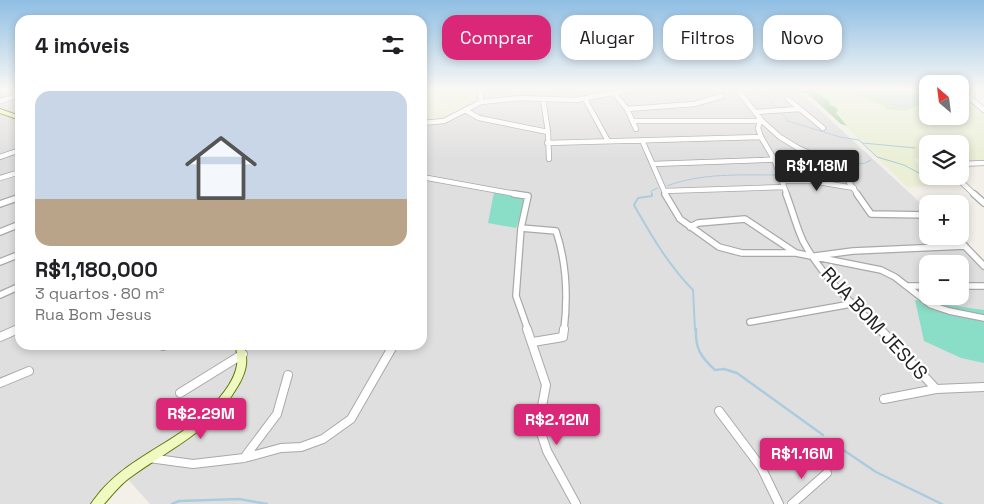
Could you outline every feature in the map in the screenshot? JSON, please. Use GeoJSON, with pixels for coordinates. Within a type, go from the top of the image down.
{"type":"FeatureCollection","features":[{"type":"Feature","properties":{"kind":"street"},"geometry":{"type":"LineString","coordinates":[[427,123],[440,122],[460,113]]}},
{"type":"Feature","properties":{"kind":"street"},"geometry":{"type":"LineString","coordinates":[[469,113],[479,118],[548,132]]}},
{"type":"Feature","properties":{"kind":"street"},"geometry":{"type":"LineString","coordinates":[[545,113],[550,159]]}},
{"type":"Feature","properties":{"kind":"street"},"geometry":{"type":"LineString","coordinates":[[592,113],[608,141]]}},
{"type":"Feature","properties":{"kind":"street"},"geometry":{"type":"LineString","coordinates":[[629,113],[636,129]]}},
{"type":"Feature","properties":{"kind":"street"},"geometry":{"type":"LineString","coordinates":[[756,113],[761,121],[790,144],[837,166],[854,188],[870,214],[919,215]]}},
{"type":"Feature","properties":{"kind":"street"},"geometry":{"type":"LineString","coordinates":[[804,113],[823,128]]}},
{"type":"Feature","properties":{"kind":"street"},"geometry":{"type":"LineString","coordinates":[[633,121],[761,121]]}},
{"type":"Feature","properties":{"kind":"street","name":"RUA BOM JESUS"},"geometry":{"type":"LineString","coordinates":[[761,121],[758,128],[761,137],[774,159],[803,240],[813,256],[851,304],[892,339],[936,389]]}},
{"type":"Feature","properties":{"kind":"street"},"geometry":{"type":"LineString","coordinates":[[547,143],[761,137]]}},
{"type":"Feature","properties":{"kind":"street"},"geometry":{"type":"LineString","coordinates":[[642,140],[664,191],[680,219],[719,247],[730,251],[796,253],[881,270],[895,277],[924,301],[938,308],[984,318]]}},
{"type":"Feature","properties":{"kind":"street"},"geometry":{"type":"LineString","coordinates":[[0,157],[15,152]]}},
{"type":"Feature","properties":{"kind":"street"},"geometry":{"type":"LineString","coordinates":[[653,164],[821,158]]}},
{"type":"Feature","properties":{"kind":"street"},"geometry":{"type":"LineString","coordinates":[[969,164],[984,163]]}},
{"type":"Feature","properties":{"kind":"street"},"geometry":{"type":"LineString","coordinates":[[0,178],[15,174]]}},
{"type":"Feature","properties":{"kind":"street"},"geometry":{"type":"LineString","coordinates":[[427,178],[528,196],[521,228],[516,296],[546,384],[540,417],[541,434],[547,451],[576,504]]}},
{"type":"Feature","properties":{"kind":"street"},"geometry":{"type":"LineString","coordinates":[[782,181],[812,181],[854,188]]}},
{"type":"Feature","properties":{"kind":"street"},"geometry":{"type":"LineString","coordinates":[[965,185],[984,203]]}},
{"type":"Feature","properties":{"kind":"street"},"geometry":{"type":"LineString","coordinates":[[664,191],[784,187]]}},
{"type":"Feature","properties":{"kind":"street"},"geometry":{"type":"LineString","coordinates":[[0,204],[15,199]]}},
{"type":"Feature","properties":{"kind":"street"},"geometry":{"type":"LineString","coordinates":[[690,227],[698,223],[745,219],[796,253]]}},
{"type":"Feature","properties":{"kind":"street"},"geometry":{"type":"LineString","coordinates":[[0,232],[15,226]]}},
{"type":"Feature","properties":{"kind":"street"},"geometry":{"type":"LineString","coordinates":[[521,228],[556,231],[566,278],[567,298],[562,337],[533,342]]}},
{"type":"Feature","properties":{"kind":"street"},"geometry":{"type":"LineString","coordinates":[[813,256],[847,251],[964,246],[984,266]]}},
{"type":"Feature","properties":{"kind":"street"},"geometry":{"type":"LineString","coordinates":[[0,262],[15,256]]}},
{"type":"Feature","properties":{"kind":"street"},"geometry":{"type":"LineString","coordinates":[[907,286],[919,286]]}},
{"type":"Feature","properties":{"kind":"street"},"geometry":{"type":"LineString","coordinates":[[969,286],[984,286]]}},
{"type":"Feature","properties":{"kind":"street"},"geometry":{"type":"LineString","coordinates":[[0,295],[15,288]]}},
{"type":"Feature","properties":{"kind":"street"},"geometry":{"type":"LineString","coordinates":[[750,322],[851,304]]}},
{"type":"Feature","properties":{"kind":"street"},"geometry":{"type":"LineString","coordinates":[[0,337],[15,330]]}},
{"type":"Feature","properties":{"kind":"street"},"geometry":{"type":"LineString","coordinates":[[180,393],[240,350]]}},
{"type":"Feature","properties":{"kind":"street"},"geometry":{"type":"LineString","coordinates":[[97,504],[121,478],[193,430],[216,410],[232,389],[238,376],[241,350]]}},
{"type":"Feature","properties":{"kind":"street"},"geometry":{"type":"LineString","coordinates":[[149,458],[193,464],[244,458],[281,448],[311,445],[347,423],[391,350]]}},
{"type":"Feature","properties":{"kind":"street"},"geometry":{"type":"LineString","coordinates":[[0,383],[29,371]]}},
{"type":"Feature","properties":{"kind":"street"},"geometry":{"type":"LineString","coordinates":[[244,458],[271,424],[288,375]]}},
{"type":"Feature","properties":{"kind":"street"},"geometry":{"type":"LineString","coordinates":[[884,399],[936,389],[984,387]]}},
{"type":"Feature","properties":{"kind":"street"},"geometry":{"type":"LineString","coordinates":[[719,411],[768,477],[775,490],[779,504]]}},
{"type":"Feature","properties":{"kind":"street"},"geometry":{"type":"LineString","coordinates":[[792,504],[827,473]]}},
{"type":"Feature","properties":{"kind":"shaded area"},"geometry":{"type":"Polygon","coordinates":[[[0,113],[15,113],[15,350],[427,350],[427,120],[448,113],[822,113],[919,202],[919,245],[964,245],[984,266],[984,504],[150,504],[126,477],[102,504],[0,504],[0,113]]]}},
{"type":"Feature","properties":{"kind":"green space"},"geometry":{"type":"Polygon","coordinates":[[[427,113],[457,113],[444,119],[427,121],[427,113]]]}},
{"type":"Feature","properties":{"kind":"green space"},"geometry":{"type":"Polygon","coordinates":[[[828,113],[836,113],[847,126],[841,124],[828,113]]]}},
{"type":"Feature","properties":{"kind":"green space"},"geometry":{"type":"Polygon","coordinates":[[[832,113],[919,113],[919,125],[969,125],[969,113],[984,113],[984,161],[969,162],[969,135],[919,135],[919,158],[913,159],[919,165],[919,185],[942,185],[907,187],[832,113]]]}},
{"type":"Feature","properties":{"kind":"green space"},"geometry":{"type":"Polygon","coordinates":[[[494,192],[527,197],[516,228],[488,223],[494,192]]]}},
{"type":"Feature","properties":{"kind":"green space"},"geometry":{"type":"Polygon","coordinates":[[[915,300],[919,301],[919,305],[950,305],[984,310],[984,363],[961,358],[924,341],[915,300]]]}},
{"type":"Feature","properties":{"kind":"waterway"},"geometry":{"type":"LineString","coordinates":[[781,113],[788,121],[840,137],[859,140],[877,157],[904,165],[919,173]]}},
{"type":"Feature","properties":{"kind":"waterway"},"geometry":{"type":"LineString","coordinates":[[863,143],[915,148]]}},
{"type":"Feature","properties":{"kind":"waterway"},"geometry":{"type":"LineString","coordinates":[[842,166],[865,163],[871,160]]}},
{"type":"Feature","properties":{"kind":"waterway"},"geometry":{"type":"LineString","coordinates":[[784,174],[790,174],[797,169],[834,167]]}},
{"type":"Feature","properties":{"kind":"waterway"},"geometry":{"type":"LineString","coordinates":[[667,186],[707,177],[775,175]]}},
{"type":"Feature","properties":{"kind":"waterway"},"geometry":{"type":"LineString","coordinates":[[652,195],[651,191],[658,188]]}},
{"type":"Feature","properties":{"kind":"waterway"},"geometry":{"type":"LineString","coordinates":[[652,195],[638,198],[634,205],[668,260],[693,290],[695,330]]}},
{"type":"Feature","properties":{"kind":"waterway"},"geometry":{"type":"LineString","coordinates":[[696,329],[700,352],[715,370],[724,369],[737,373],[823,435]]}},
{"type":"Feature","properties":{"kind":"waterway"},"geometry":{"type":"LineString","coordinates":[[833,443],[876,472],[942,504]]}},
{"type":"Feature","properties":{"kind":"waterway"},"geometry":{"type":"LineString","coordinates":[[172,504],[179,501],[239,499],[267,504]]}}]}
